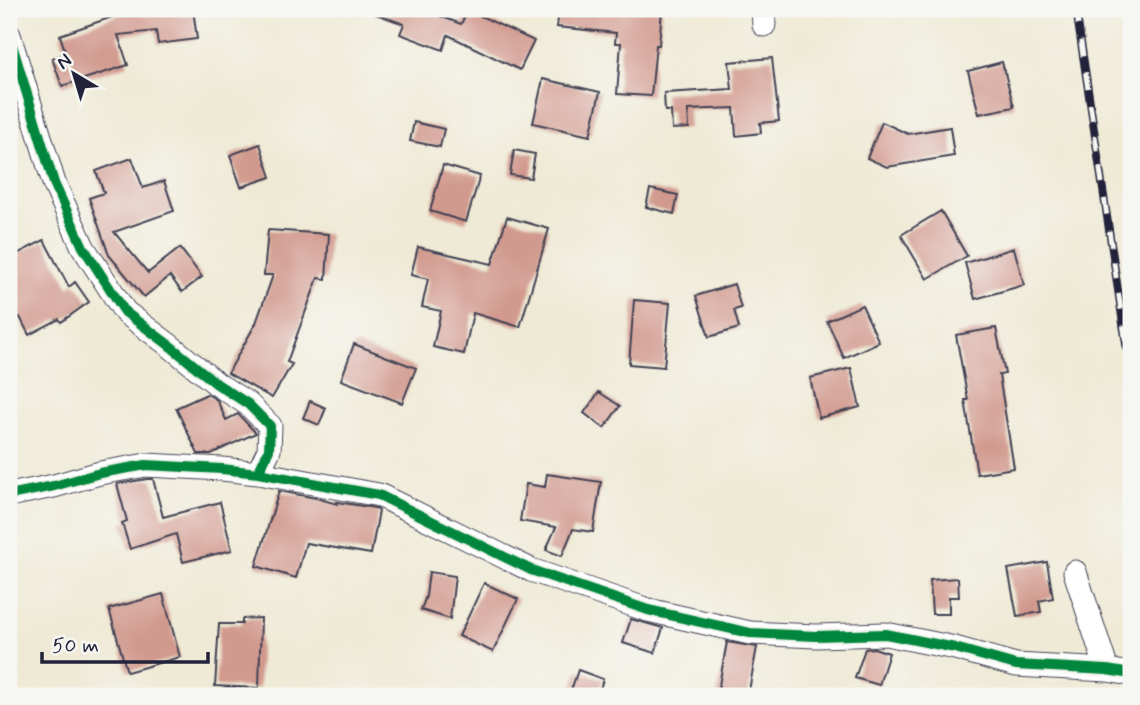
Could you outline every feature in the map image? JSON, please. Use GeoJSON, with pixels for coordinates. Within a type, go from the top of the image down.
{"type":"FeatureCollection","features":[{"type":"Feature","properties":{"kind":"street"},"geometry":{"type":"LineString","coordinates":[[9,35],[54,183],[83,247],[125,312],[217,384],[248,404],[270,426],[269,450],[258,473]]}},
{"type":"Feature","properties":{"kind":"street"},"geometry":{"type":"LineString","coordinates":[[9,495],[146,465],[258,473],[379,495],[531,570],[648,610],[750,634],[886,634],[955,648],[1016,665],[1107,670],[1131,674]]}},
{"type":"Feature","properties":{"kind":"street"},"geometry":{"type":"LineString","coordinates":[[1075,572],[1107,670]]}},
{"type":"Feature","properties":{"kind":"building"},"geometry":{"type":"Polygon","coordinates":[[[143,9],[143,16],[193,9],[197,39],[158,44],[156,31],[118,35],[128,65],[62,86],[52,58],[66,54],[60,35],[118,15],[118,11],[143,9]]]}},
{"type":"Feature","properties":{"kind":"building"},"geometry":{"type":"Polygon","coordinates":[[[368,9],[421,9],[461,24],[468,10],[534,41],[520,70],[448,35],[443,50],[400,34],[404,24],[368,9]]]}},
{"type":"Feature","properties":{"kind":"building"},"geometry":{"type":"Polygon","coordinates":[[[559,9],[662,9],[651,96],[617,94],[621,43],[615,43],[616,33],[557,27],[559,9]]]}},
{"type":"Feature","properties":{"kind":"building"},"geometry":{"type":"Polygon","coordinates":[[[772,58],[779,121],[760,123],[761,133],[736,136],[734,108],[688,110],[689,128],[672,129],[671,111],[665,111],[664,93],[732,89],[729,62],[772,58]]]}},
{"type":"Feature","properties":{"kind":"building"},"geometry":{"type":"Polygon","coordinates":[[[1002,62],[1014,107],[979,114],[968,71],[1002,62]]]}},
{"type":"Feature","properties":{"kind":"building"},"geometry":{"type":"Polygon","coordinates":[[[543,79],[600,92],[590,136],[533,123],[543,79]]]}},
{"type":"Feature","properties":{"kind":"building"},"geometry":{"type":"Polygon","coordinates":[[[414,122],[444,129],[440,147],[410,141],[414,122]]]}},
{"type":"Feature","properties":{"kind":"building"},"geometry":{"type":"Polygon","coordinates":[[[882,122],[908,134],[950,127],[954,156],[887,167],[867,158],[882,122]]]}},
{"type":"Feature","properties":{"kind":"building"},"geometry":{"type":"Polygon","coordinates":[[[260,144],[271,177],[241,187],[230,155],[260,144]]]}},
{"type":"Feature","properties":{"kind":"building"},"geometry":{"type":"Polygon","coordinates":[[[514,150],[535,154],[531,178],[510,175],[514,150]]]}},
{"type":"Feature","properties":{"kind":"building"},"geometry":{"type":"Polygon","coordinates":[[[132,158],[143,188],[164,181],[174,211],[114,232],[148,273],[180,248],[202,277],[182,292],[170,276],[144,297],[109,255],[89,198],[104,193],[96,171],[132,158]]]}},
{"type":"Feature","properties":{"kind":"building"},"geometry":{"type":"Polygon","coordinates":[[[443,165],[480,176],[466,222],[430,211],[443,165]]]}},
{"type":"Feature","properties":{"kind":"building"},"geometry":{"type":"Polygon","coordinates":[[[650,189],[678,195],[674,214],[646,207],[650,189]]]}},
{"type":"Feature","properties":{"kind":"building"},"geometry":{"type":"Polygon","coordinates":[[[941,211],[967,256],[927,279],[901,235],[941,211]]]}},
{"type":"Feature","properties":{"kind":"building"},"geometry":{"type":"Polygon","coordinates":[[[507,217],[549,229],[520,327],[473,313],[464,354],[433,347],[441,311],[422,307],[428,279],[411,275],[418,247],[492,264],[507,217]]]}},
{"type":"Feature","properties":{"kind":"building"},"geometry":{"type":"Polygon","coordinates":[[[268,230],[329,234],[326,279],[318,278],[287,362],[292,364],[272,398],[228,373],[256,323],[273,275],[264,275],[268,230]]]}},
{"type":"Feature","properties":{"kind":"building"},"geometry":{"type":"Polygon","coordinates":[[[44,240],[69,287],[75,282],[89,302],[61,322],[59,319],[29,335],[20,317],[9,322],[9,258],[44,240]]]}},
{"type":"Feature","properties":{"kind":"building"},"geometry":{"type":"Polygon","coordinates":[[[1014,248],[1024,285],[975,299],[965,263],[1014,248]]]}},
{"type":"Feature","properties":{"kind":"building"},"geometry":{"type":"Polygon","coordinates":[[[734,284],[741,308],[734,310],[739,328],[709,337],[696,296],[734,284]]]}},
{"type":"Feature","properties":{"kind":"building"},"geometry":{"type":"Polygon","coordinates":[[[634,300],[670,303],[664,367],[629,364],[634,300]]]}},
{"type":"Feature","properties":{"kind":"building"},"geometry":{"type":"Polygon","coordinates":[[[862,305],[879,342],[844,358],[827,321],[862,305]]]}},
{"type":"Feature","properties":{"kind":"building"},"geometry":{"type":"Polygon","coordinates":[[[996,328],[1005,374],[999,375],[1014,468],[977,474],[965,400],[968,400],[956,335],[996,328]]]}},
{"type":"Feature","properties":{"kind":"building"},"geometry":{"type":"Polygon","coordinates":[[[354,344],[416,368],[402,403],[341,380],[354,344]]]}},
{"type":"Feature","properties":{"kind":"building"},"geometry":{"type":"Polygon","coordinates":[[[851,368],[860,407],[819,418],[810,378],[851,368]]]}},
{"type":"Feature","properties":{"kind":"building"},"geometry":{"type":"Polygon","coordinates":[[[599,392],[620,406],[604,428],[584,413],[599,392]]]}},
{"type":"Feature","properties":{"kind":"building"},"geometry":{"type":"Polygon","coordinates":[[[207,394],[217,400],[226,420],[238,414],[256,433],[211,454],[198,454],[176,408],[207,394]]]}},
{"type":"Feature","properties":{"kind":"building"},"geometry":{"type":"Polygon","coordinates":[[[310,401],[326,408],[319,425],[303,418],[310,401]]]}},
{"type":"Feature","properties":{"kind":"building"},"geometry":{"type":"Polygon","coordinates":[[[547,474],[601,482],[593,532],[573,529],[562,556],[546,550],[556,527],[520,521],[526,484],[545,487],[547,474]]]}},
{"type":"Feature","properties":{"kind":"building"},"geometry":{"type":"Polygon","coordinates":[[[153,479],[163,517],[220,502],[232,550],[183,562],[176,534],[130,549],[122,523],[127,521],[117,484],[153,479]]]}},
{"type":"Feature","properties":{"kind":"building"},"geometry":{"type":"Polygon","coordinates":[[[279,491],[337,504],[375,508],[379,511],[371,554],[306,543],[296,578],[256,566],[279,491]]]}},
{"type":"Feature","properties":{"kind":"building"},"geometry":{"type":"Polygon","coordinates":[[[1047,562],[1053,598],[1039,601],[1041,612],[1017,616],[1008,569],[1047,562]]]}},
{"type":"Feature","properties":{"kind":"building"},"geometry":{"type":"Polygon","coordinates":[[[429,572],[455,576],[450,619],[421,610],[429,572]]]}},
{"type":"Feature","properties":{"kind":"building"},"geometry":{"type":"Polygon","coordinates":[[[958,578],[959,597],[949,597],[949,614],[932,614],[930,580],[958,578]]]}},
{"type":"Feature","properties":{"kind":"building"},"geometry":{"type":"Polygon","coordinates":[[[484,583],[518,599],[493,652],[459,636],[484,583]]]}},
{"type":"Feature","properties":{"kind":"building"},"geometry":{"type":"Polygon","coordinates":[[[163,594],[180,657],[127,672],[109,609],[163,594]]]}},
{"type":"Feature","properties":{"kind":"building"},"geometry":{"type":"Polygon","coordinates":[[[261,618],[259,688],[215,686],[219,624],[242,624],[242,619],[261,618]]]}},
{"type":"Feature","properties":{"kind":"building"},"geometry":{"type":"Polygon","coordinates":[[[631,619],[663,628],[655,653],[623,643],[631,619]]]}},
{"type":"Feature","properties":{"kind":"building"},"geometry":{"type":"Polygon","coordinates":[[[727,642],[757,647],[748,696],[717,696],[727,642]]]}},
{"type":"Feature","properties":{"kind":"building"},"geometry":{"type":"Polygon","coordinates":[[[874,648],[889,653],[879,685],[855,678],[865,649],[874,648]]]}},
{"type":"Feature","properties":{"kind":"building"},"geometry":{"type":"Polygon","coordinates":[[[578,670],[603,679],[598,696],[569,696],[578,670]]]}},
{"type":"Feature","properties":{"kind":"railway"},"geometry":{"type":"LineString","coordinates":[[1076,9],[1131,377]]}},
{"type":"Feature","properties":{"kind":"cycle path"},"geometry":{"type":"LineString","coordinates":[[9,35],[54,183],[83,247],[125,312],[217,384],[248,404],[270,426],[269,450],[258,473]]}},
{"type":"Feature","properties":{"kind":"cycle path"},"geometry":{"type":"LineString","coordinates":[[9,495],[146,465],[258,473],[379,495],[531,570],[648,610],[750,633],[816,636],[886,634],[955,648],[1016,665],[1107,670],[1131,674]]}}]}
